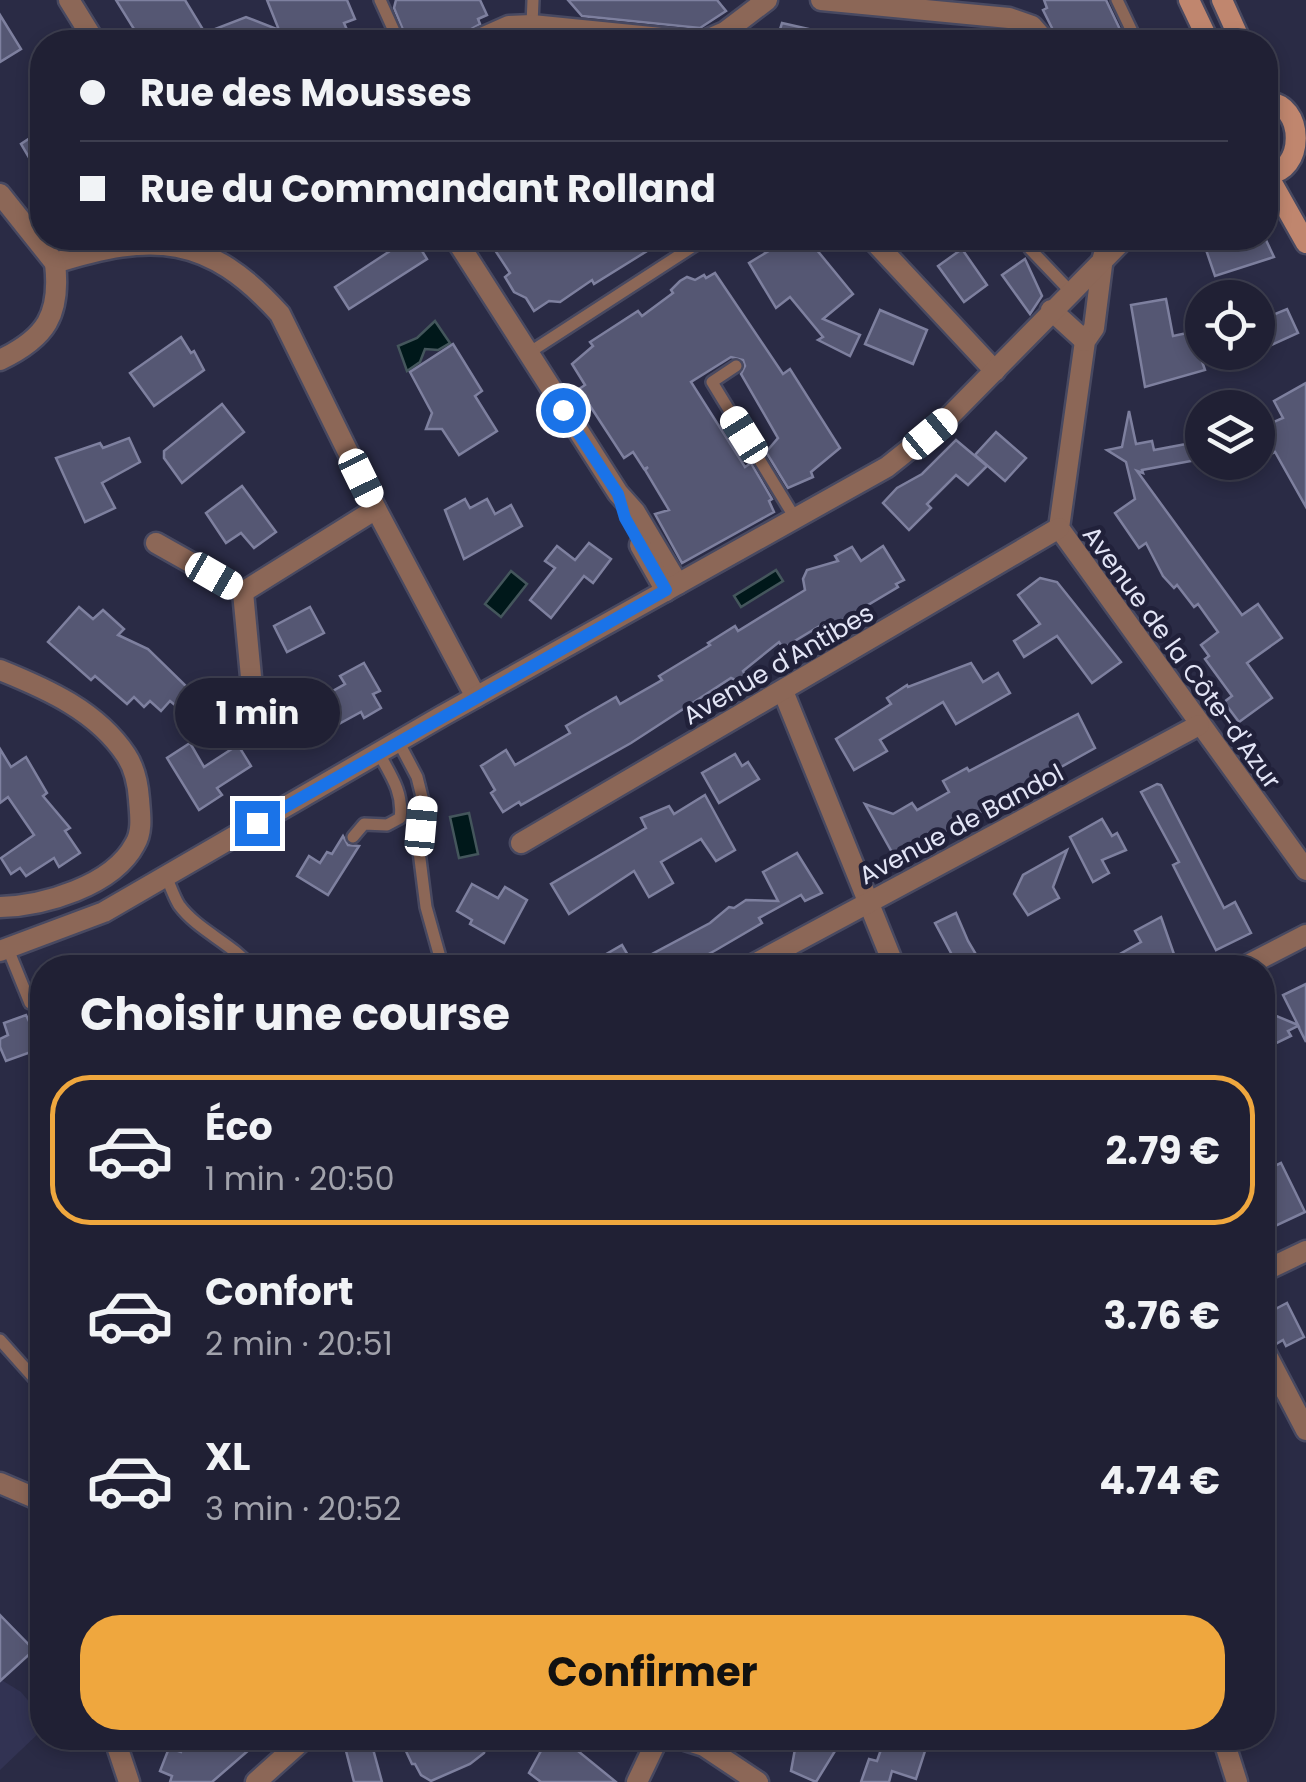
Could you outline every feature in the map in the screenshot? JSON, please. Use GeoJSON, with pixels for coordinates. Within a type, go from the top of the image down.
{"type":"FeatureCollection","features":[{"type":"Feature","properties":{"kind":"main road"},"geometry":{"type":"LineString","coordinates":[[1188,0],[1202,30]]}},
{"type":"Feature","properties":{"kind":"main road"},"geometry":{"type":"LineString","coordinates":[[1222,0],[1236,30]]}},
{"type":"Feature","properties":{"kind":"main road"},"geometry":{"type":"LineString","coordinates":[[1278,102],[1303,116],[1306,136],[1304,160],[1278,173]]}},
{"type":"Feature","properties":{"kind":"main road"},"geometry":{"type":"LineString","coordinates":[[1278,195],[1306,243]]}},
{"type":"Feature","properties":{"kind":"street"},"geometry":{"type":"LineString","coordinates":[[69,0],[88,30]]}},
{"type":"Feature","properties":{"kind":"street"},"geometry":{"type":"LineString","coordinates":[[728,30],[767,0]]}},
{"type":"Feature","properties":{"kind":"street"},"geometry":{"type":"LineString","coordinates":[[821,0],[1009,18],[1036,30]]}},
{"type":"Feature","properties":{"kind":"street"},"geometry":{"type":"LineString","coordinates":[[499,30],[532,25],[582,30]]}},
{"type":"Feature","properties":{"kind":"street"},"geometry":{"type":"LineString","coordinates":[[0,194],[30,232]]}},
{"type":"Feature","properties":{"kind":"street"},"geometry":{"type":"LineString","coordinates":[[0,360],[39,338],[52,313],[58,290],[55,264],[44,250]]}},
{"type":"Feature","properties":{"kind":"street"},"geometry":{"type":"LineString","coordinates":[[55,264],[101,250]]}},
{"type":"Feature","properties":{"kind":"street"},"geometry":{"type":"LineString","coordinates":[[193,250],[222,262],[256,287],[280,314],[376,509],[476,697]]}},
{"type":"Feature","properties":{"kind":"street"},"geometry":{"type":"LineString","coordinates":[[462,250],[618,494],[636,512],[672,587]]}},
{"type":"Feature","properties":{"kind":"street"},"geometry":{"type":"LineString","coordinates":[[882,250],[995,371]]}},
{"type":"Feature","properties":{"kind":"street"},"geometry":{"type":"LineString","coordinates":[[4,950],[104,912],[378,752],[887,467],[913,449],[995,371],[1111,250]]}},
{"type":"Feature","properties":{"kind":"street","name":"Avenue de la Côte-d'Azur"},"geometry":{"type":"LineString","coordinates":[[1103,257],[1094,328],[1085,348],[1059,528],[1306,870]]}},
{"type":"Feature","properties":{"kind":"street"},"geometry":{"type":"LineString","coordinates":[[1051,310],[1085,348]]}},
{"type":"Feature","properties":{"kind":"street"},"geometry":{"type":"LineString","coordinates":[[243,592],[376,509]]}},
{"type":"Feature","properties":{"kind":"street","name":"Avenue d'Antibes"},"geometry":{"type":"LineString","coordinates":[[521,843],[1059,528]]}},
{"type":"Feature","properties":{"kind":"street"},"geometry":{"type":"LineString","coordinates":[[156,543],[243,592]]}},
{"type":"Feature","properties":{"kind":"street"},"geometry":{"type":"LineString","coordinates":[[243,592],[250,677]]}},
{"type":"Feature","properties":{"kind":"street"},"geometry":{"type":"LineString","coordinates":[[0,670],[48,690],[108,732],[129,758],[138,787],[141,823],[137,842],[123,861],[103,876],[36,905],[0,906]]}},
{"type":"Feature","properties":{"kind":"street"},"geometry":{"type":"LineString","coordinates":[[783,690],[889,955]]}},
{"type":"Feature","properties":{"kind":"street","name":"Avenue de Bandol"},"geometry":{"type":"LineString","coordinates":[[772,955],[1199,725]]}},
{"type":"Feature","properties":{"kind":"street"},"geometry":{"type":"LineString","coordinates":[[1267,955],[1306,935]]}},
{"type":"Feature","properties":{"kind":"street"},"geometry":{"type":"LineString","coordinates":[[1275,1266],[1306,1251]]}},
{"type":"Feature","properties":{"kind":"street"},"geometry":{"type":"LineString","coordinates":[[1275,1371],[1306,1430]]}},
{"type":"Feature","properties":{"kind":"street"},"geometry":{"type":"LineString","coordinates":[[0,1484],[30,1496]]}},
{"type":"Feature","properties":{"kind":"street"},"geometry":{"type":"LineString","coordinates":[[118,1750],[129,1782]]}},
{"type":"Feature","properties":{"kind":"street"},"geometry":{"type":"LineString","coordinates":[[256,1782],[292,1750]]}},
{"type":"Feature","properties":{"kind":"street"},"geometry":{"type":"LineString","coordinates":[[637,1782],[652,1750]]}},
{"type":"Feature","properties":{"kind":"street"},"geometry":{"type":"LineString","coordinates":[[710,1750],[758,1782]]}},
{"type":"Feature","properties":{"kind":"street"},"geometry":{"type":"LineString","coordinates":[[1227,1750],[1237,1782]]}},
{"type":"Feature","properties":{"kind":"lane"},"geometry":{"type":"LineString","coordinates":[[380,0],[394,30]]}},
{"type":"Feature","properties":{"kind":"lane"},"geometry":{"type":"LineString","coordinates":[[532,25],[533,0]]}},
{"type":"Feature","properties":{"kind":"lane"},"geometry":{"type":"LineString","coordinates":[[1117,0],[1131,30]]}},
{"type":"Feature","properties":{"kind":"lane"},"geometry":{"type":"LineString","coordinates":[[526,354],[687,250]]}},
{"type":"Feature","properties":{"kind":"lane"},"geometry":{"type":"LineString","coordinates":[[1031,250],[1070,291]]}},
{"type":"Feature","properties":{"kind":"lane"},"geometry":{"type":"LineString","coordinates":[[736,366],[712,382],[795,518]]}},
{"type":"Feature","properties":{"kind":"lane"},"geometry":{"type":"LineString","coordinates":[[398,741],[423,802],[419,852],[426,907],[439,955]]}},
{"type":"Feature","properties":{"kind":"lane"},"geometry":{"type":"LineString","coordinates":[[354,836],[364,824],[387,825],[400,818],[398,787],[378,752]]}},
{"type":"Feature","properties":{"kind":"lane"},"geometry":{"type":"LineString","coordinates":[[166,876],[180,906],[242,955]]}},
{"type":"Feature","properties":{"kind":"lane"},"geometry":{"type":"LineString","coordinates":[[4,950],[30,1004]]}},
{"type":"Feature","properties":{"kind":"lane"},"geometry":{"type":"LineString","coordinates":[[0,1340],[30,1374]]}},
{"type":"Feature","properties":{"kind":"shaded area"},"geometry":{"type":"Polygon","coordinates":[[[435,321],[450,343],[438,350],[425,349],[420,362],[407,371],[398,346],[417,338],[435,321]]]}},
{"type":"Feature","properties":{"kind":"shaded area"},"geometry":{"type":"Polygon","coordinates":[[[776,570],[783,581],[741,607],[734,596],[776,570]]]}},
{"type":"Feature","properties":{"kind":"shaded area"},"geometry":{"type":"Polygon","coordinates":[[[511,571],[527,584],[501,617],[485,604],[511,571]]]}},
{"type":"Feature","properties":{"kind":"shaded area"},"geometry":{"type":"Polygon","coordinates":[[[469,813],[478,854],[459,858],[450,817],[469,813]]]}},
{"type":"Feature","properties":{"kind":"shaded area"},"geometry":{"type":"Polygon","coordinates":[[[0,1679],[30,1703],[30,1741],[0,1770],[0,1679]]]}},
{"type":"Feature","properties":{"kind":"building"},"geometry":{"type":"Polygon","coordinates":[[[116,0],[185,0],[203,30],[135,30],[116,0]]]}},
{"type":"Feature","properties":{"kind":"building"},"geometry":{"type":"Polygon","coordinates":[[[267,0],[347,0],[355,19],[344,23],[347,30],[279,30],[267,0]]]}},
{"type":"Feature","properties":{"kind":"building"},"geometry":{"type":"Polygon","coordinates":[[[396,0],[480,0],[487,15],[469,30],[403,30],[394,8],[396,0]]]}},
{"type":"Feature","properties":{"kind":"building"},"geometry":{"type":"Polygon","coordinates":[[[568,0],[717,0],[726,11],[700,28],[582,16],[568,0]]]}},
{"type":"Feature","properties":{"kind":"building"},"geometry":{"type":"Polygon","coordinates":[[[1044,0],[1106,0],[1120,30],[1053,30],[1043,10],[1047,8],[1044,0]]]}},
{"type":"Feature","properties":{"kind":"building"},"geometry":{"type":"Polygon","coordinates":[[[0,15],[21,49],[0,62],[0,15]]]}},
{"type":"Feature","properties":{"kind":"building"},"geometry":{"type":"Polygon","coordinates":[[[246,17],[279,30],[213,30],[246,17]]]}},
{"type":"Feature","properties":{"kind":"building"},"geometry":{"type":"Polygon","coordinates":[[[782,23],[813,30],[780,30],[782,23]]]}},
{"type":"Feature","properties":{"kind":"building"},"geometry":{"type":"Polygon","coordinates":[[[30,138],[30,159],[21,144],[30,138]]]}},
{"type":"Feature","properties":{"kind":"building"},"geometry":{"type":"Polygon","coordinates":[[[421,250],[427,259],[349,309],[335,287],[390,251],[421,250]]]}},
{"type":"Feature","properties":{"kind":"building"},"geometry":{"type":"Polygon","coordinates":[[[495,250],[649,250],[594,284],[592,280],[560,302],[549,301],[534,311],[526,298],[514,292],[505,277],[510,273],[495,250]]]}},
{"type":"Feature","properties":{"kind":"building"},"geometry":{"type":"Polygon","coordinates":[[[770,250],[817,250],[853,294],[823,319],[860,335],[850,356],[818,340],[823,337],[790,297],[776,308],[749,263],[770,250]]]}},
{"type":"Feature","properties":{"kind":"building"},"geometry":{"type":"Polygon","coordinates":[[[963,250],[987,285],[964,302],[938,266],[963,250]]]}},
{"type":"Feature","properties":{"kind":"building"},"geometry":{"type":"Polygon","coordinates":[[[1206,250],[1271,250],[1274,257],[1215,276],[1206,250]]]}},
{"type":"Feature","properties":{"kind":"building"},"geometry":{"type":"Polygon","coordinates":[[[1025,259],[1042,296],[1030,314],[1002,275],[1025,259]]]}},
{"type":"Feature","properties":{"kind":"building"},"geometry":{"type":"Polygon","coordinates":[[[715,273],[783,374],[790,369],[840,448],[811,472],[813,477],[788,488],[766,452],[778,438],[741,374],[743,360],[731,357],[691,382],[745,467],[751,463],[772,499],[769,501],[774,512],[682,563],[655,514],[669,510],[645,470],[648,467],[644,469],[633,452],[624,458],[579,389],[585,385],[572,364],[593,346],[590,342],[638,311],[642,316],[673,293],[671,290],[680,281],[715,273]]]}},
{"type":"Feature","properties":{"kind":"building"},"geometry":{"type":"Polygon","coordinates":[[[1166,299],[1173,336],[1185,333],[1185,370],[1205,370],[1145,387],[1131,305],[1166,299]]]}},
{"type":"Feature","properties":{"kind":"building"},"geometry":{"type":"Polygon","coordinates":[[[1287,309],[1298,333],[1275,343],[1275,314],[1287,309]]]}},
{"type":"Feature","properties":{"kind":"building"},"geometry":{"type":"Polygon","coordinates":[[[880,310],[927,330],[913,364],[865,344],[880,310]]]}},
{"type":"Feature","properties":{"kind":"building"},"geometry":{"type":"Polygon","coordinates":[[[181,337],[204,370],[154,406],[130,373],[181,337]]]}},
{"type":"Feature","properties":{"kind":"building"},"geometry":{"type":"Polygon","coordinates":[[[453,344],[482,391],[475,396],[497,431],[459,455],[442,429],[426,429],[432,413],[410,372],[453,344]]]}},
{"type":"Feature","properties":{"kind":"building"},"geometry":{"type":"Polygon","coordinates":[[[1306,383],[1306,507],[1275,452],[1275,422],[1283,418],[1275,400],[1306,383]]]}},
{"type":"Feature","properties":{"kind":"building"},"geometry":{"type":"Polygon","coordinates":[[[222,404],[244,432],[182,483],[164,458],[164,451],[222,404]]]}},
{"type":"Feature","properties":{"kind":"building"},"geometry":{"type":"Polygon","coordinates":[[[1129,411],[1136,444],[1152,441],[1154,450],[1185,444],[1185,462],[1142,470],[1143,473],[1137,471],[1242,615],[1258,604],[1282,638],[1247,663],[1272,698],[1239,722],[1224,702],[1232,696],[1205,659],[1209,656],[1201,645],[1218,632],[1198,604],[1194,607],[1177,585],[1174,588],[1163,576],[1146,543],[1139,548],[1115,513],[1135,499],[1126,462],[1107,450],[1122,447],[1129,411]]]}},
{"type":"Feature","properties":{"kind":"building"},"geometry":{"type":"Polygon","coordinates":[[[996,432],[1026,458],[1005,481],[975,455],[996,432]]]}},
{"type":"Feature","properties":{"kind":"building"},"geometry":{"type":"Polygon","coordinates":[[[129,438],[140,462],[102,483],[115,508],[85,522],[56,458],[129,438]]]}},
{"type":"Feature","properties":{"kind":"building"},"geometry":{"type":"Polygon","coordinates":[[[956,440],[987,466],[968,485],[956,475],[927,504],[931,508],[909,530],[883,503],[897,488],[922,474],[956,440]]]}},
{"type":"Feature","properties":{"kind":"building"},"geometry":{"type":"Polygon","coordinates":[[[242,486],[276,532],[254,548],[241,533],[226,543],[206,513],[242,486]]]}},
{"type":"Feature","properties":{"kind":"building"},"geometry":{"type":"Polygon","coordinates":[[[465,499],[470,508],[487,499],[495,514],[511,505],[522,526],[464,559],[445,510],[465,499]]]}},
{"type":"Feature","properties":{"kind":"building"},"geometry":{"type":"Polygon","coordinates":[[[589,543],[611,559],[593,583],[584,576],[551,618],[530,600],[555,568],[545,561],[557,546],[575,560],[589,543]]]}},
{"type":"Feature","properties":{"kind":"building"},"geometry":{"type":"Polygon","coordinates":[[[883,546],[904,580],[896,584],[898,587],[831,627],[828,621],[783,648],[779,642],[743,671],[752,687],[731,678],[631,743],[503,812],[481,766],[506,750],[515,765],[570,733],[566,726],[616,697],[620,704],[662,680],[659,676],[735,626],[738,631],[805,590],[803,579],[807,570],[838,561],[835,556],[852,547],[861,561],[883,546]]]}},
{"type":"Feature","properties":{"kind":"building"},"geometry":{"type":"Polygon","coordinates":[[[1040,578],[1057,582],[1121,662],[1092,683],[1057,636],[1024,657],[1014,641],[1040,624],[1018,595],[1040,578]]]}},
{"type":"Feature","properties":{"kind":"building"},"geometry":{"type":"Polygon","coordinates":[[[79,607],[93,619],[103,610],[124,629],[118,635],[148,649],[191,691],[175,705],[170,701],[161,711],[150,701],[144,707],[134,697],[127,704],[95,676],[91,680],[48,642],[79,607]]]}},
{"type":"Feature","properties":{"kind":"building"},"geometry":{"type":"Polygon","coordinates":[[[310,607],[324,633],[287,652],[274,626],[310,607]]]}},
{"type":"Feature","properties":{"kind":"building"},"geometry":{"type":"Polygon","coordinates":[[[364,663],[380,691],[373,694],[381,708],[364,718],[361,712],[324,732],[308,705],[345,684],[340,676],[364,663]]]}},
{"type":"Feature","properties":{"kind":"building"},"geometry":{"type":"Polygon","coordinates":[[[971,663],[983,682],[998,673],[1010,693],[956,724],[943,702],[880,740],[887,751],[854,770],[836,739],[891,704],[887,698],[907,685],[971,663]]]}},
{"type":"Feature","properties":{"kind":"building"},"geometry":{"type":"Polygon","coordinates":[[[1078,714],[1095,748],[911,851],[908,846],[893,854],[865,804],[893,814],[912,803],[917,810],[949,792],[943,781],[1078,714]]]}},
{"type":"Feature","properties":{"kind":"building"},"geometry":{"type":"Polygon","coordinates":[[[190,743],[204,767],[238,745],[251,766],[217,788],[222,795],[199,810],[167,758],[190,743]]]}},
{"type":"Feature","properties":{"kind":"building"},"geometry":{"type":"Polygon","coordinates":[[[0,749],[11,767],[26,757],[47,793],[43,796],[70,828],[65,831],[80,853],[59,867],[54,858],[26,876],[20,868],[11,874],[1,858],[34,835],[8,797],[0,803],[0,749]]]}},
{"type":"Feature","properties":{"kind":"building"},"geometry":{"type":"Polygon","coordinates":[[[735,754],[742,766],[748,762],[759,779],[719,803],[702,773],[735,754]]]}},
{"type":"Feature","properties":{"kind":"building"},"geometry":{"type":"Polygon","coordinates":[[[1161,785],[1224,908],[1235,902],[1251,933],[1216,950],[1173,865],[1179,862],[1141,792],[1161,785]]]}},
{"type":"Feature","properties":{"kind":"building"},"geometry":{"type":"Polygon","coordinates":[[[705,795],[735,850],[716,861],[701,839],[661,862],[673,883],[649,897],[634,871],[569,914],[551,884],[646,828],[641,818],[669,806],[674,814],[705,795]]]}},
{"type":"Feature","properties":{"kind":"building"},"geometry":{"type":"Polygon","coordinates":[[[1102,819],[1112,836],[1117,833],[1126,850],[1102,860],[1109,873],[1093,882],[1070,837],[1102,819]]]}},
{"type":"Feature","properties":{"kind":"building"},"geometry":{"type":"Polygon","coordinates":[[[343,836],[348,845],[359,846],[328,895],[297,876],[309,856],[320,863],[327,852],[332,854],[343,836]]]}},
{"type":"Feature","properties":{"kind":"building"},"geometry":{"type":"Polygon","coordinates":[[[1067,850],[1053,887],[1059,898],[1028,915],[1014,894],[1023,875],[1067,850]]]}},
{"type":"Feature","properties":{"kind":"building"},"geometry":{"type":"Polygon","coordinates":[[[797,853],[822,893],[805,901],[801,895],[706,955],[650,955],[710,923],[729,907],[746,900],[778,901],[763,872],[797,853]]]}},
{"type":"Feature","properties":{"kind":"building"},"geometry":{"type":"Polygon","coordinates":[[[472,884],[498,898],[505,887],[527,900],[504,943],[470,924],[472,920],[457,911],[472,884]]]}},
{"type":"Feature","properties":{"kind":"building"},"geometry":{"type":"Polygon","coordinates":[[[956,913],[976,955],[952,955],[935,923],[956,913]]]}},
{"type":"Feature","properties":{"kind":"building"},"geometry":{"type":"Polygon","coordinates":[[[1161,917],[1174,955],[1118,955],[1141,942],[1135,931],[1161,917]]]}},
{"type":"Feature","properties":{"kind":"building"},"geometry":{"type":"Polygon","coordinates":[[[622,945],[628,955],[605,955],[622,945]]]}},
{"type":"Feature","properties":{"kind":"building"},"geometry":{"type":"Polygon","coordinates":[[[1306,984],[1306,1042],[1298,1026],[1288,1031],[1291,1036],[1275,1044],[1275,1015],[1298,1025],[1283,995],[1306,984]]]}},
{"type":"Feature","properties":{"kind":"building"},"geometry":{"type":"Polygon","coordinates":[[[26,1015],[30,1023],[30,1052],[6,1061],[0,1047],[0,1039],[8,1035],[4,1023],[26,1015]]]}},
{"type":"Feature","properties":{"kind":"building"},"geometry":{"type":"Polygon","coordinates":[[[1281,1163],[1305,1212],[1275,1226],[1275,1166],[1281,1163]]]}},
{"type":"Feature","properties":{"kind":"building"},"geometry":{"type":"Polygon","coordinates":[[[1287,1303],[1304,1337],[1286,1346],[1283,1340],[1276,1344],[1275,1309],[1287,1303]]]}},
{"type":"Feature","properties":{"kind":"building"},"geometry":{"type":"Polygon","coordinates":[[[0,1615],[30,1646],[30,1654],[0,1681],[0,1615]]]}},
{"type":"Feature","properties":{"kind":"building"},"geometry":{"type":"Polygon","coordinates":[[[168,1750],[249,1750],[212,1782],[170,1782],[172,1776],[160,1771],[168,1750]]]}},
{"type":"Feature","properties":{"kind":"building"},"geometry":{"type":"Polygon","coordinates":[[[346,1750],[373,1750],[382,1782],[354,1782],[346,1750]]]}},
{"type":"Feature","properties":{"kind":"building"},"geometry":{"type":"Polygon","coordinates":[[[405,1750],[485,1750],[470,1764],[431,1781],[412,1764],[405,1750]]]}},
{"type":"Feature","properties":{"kind":"building"},"geometry":{"type":"Polygon","coordinates":[[[541,1750],[577,1750],[616,1782],[541,1782],[529,1773],[541,1750]]]}},
{"type":"Feature","properties":{"kind":"building"},"geometry":{"type":"Polygon","coordinates":[[[795,1750],[836,1750],[816,1782],[791,1771],[795,1750]]]}},
{"type":"Feature","properties":{"kind":"building"},"geometry":{"type":"Polygon","coordinates":[[[881,1750],[925,1750],[916,1779],[892,1771],[889,1782],[861,1782],[869,1759],[877,1761],[881,1750]]]}},
{"type":"Feature","properties":{"kind":"route"},"geometry":{"type":"LineString","coordinates":[[257,823],[666,590],[625,518],[618,494],[563,410]]}}]}
